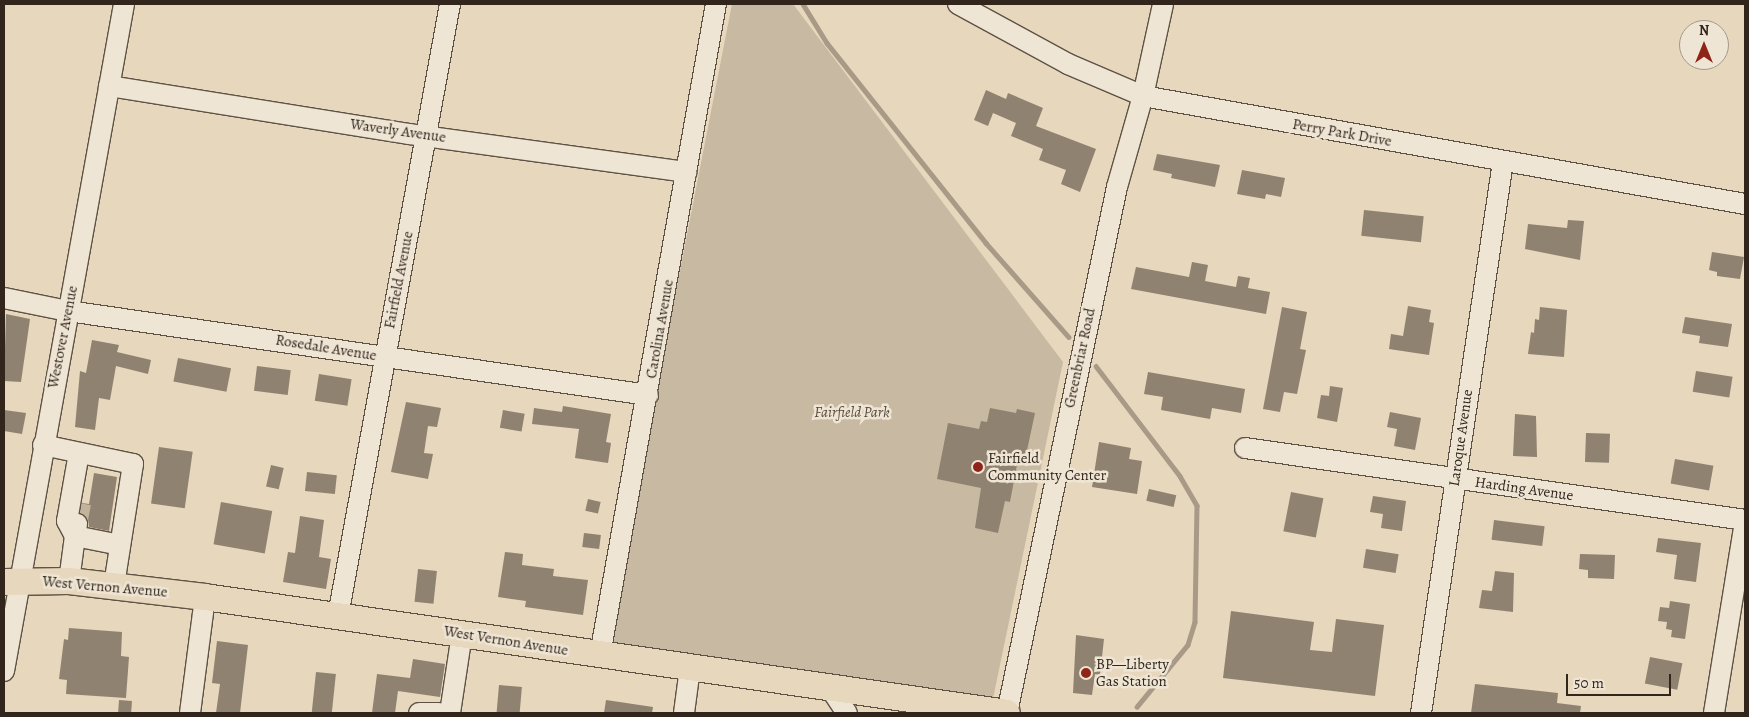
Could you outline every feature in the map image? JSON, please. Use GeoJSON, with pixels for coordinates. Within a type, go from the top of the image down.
{"type":"FeatureCollection","features":[{"type":"Feature","properties":{"kind":"main road","name":"West Vernon Avenue"},"geometry":{"type":"LineString","coordinates":[[12,581],[69,581],[205,597],[1007,713]]}},
{"type":"Feature","properties":{"kind":"street","name":"Westover Avenue"},"geometry":{"type":"LineString","coordinates":[[4,671],[12,581],[43,445],[124,4]]}},
{"type":"Feature","properties":{"kind":"street","name":"Fairfield Avenue"},"geometry":{"type":"LineString","coordinates":[[338,616],[450,4]]}},
{"type":"Feature","properties":{"kind":"street","name":"Carolina Avenue"},"geometry":{"type":"LineString","coordinates":[[600,655],[648,395],[716,4]]}},
{"type":"Feature","properties":{"kind":"street","name":"Perry Park Drive"},"geometry":{"type":"LineString","coordinates":[[958,4],[1068,64],[1143,96],[1745,204]]}},
{"type":"Feature","properties":{"kind":"street","name":"Greenbriar Road"},"geometry":{"type":"LineString","coordinates":[[1007,713],[1116,187],[1143,96],[1162,4]]}},
{"type":"Feature","properties":{"kind":"street","name":"Waverly Avenue"},"geometry":{"type":"LineString","coordinates":[[109,86],[426,136],[686,172]]}},
{"type":"Feature","properties":{"kind":"street","name":"Laroque Avenue"},"geometry":{"type":"LineString","coordinates":[[1422,713],[1503,162]]}},
{"type":"Feature","properties":{"kind":"street","name":"Rosedale Avenue"},"geometry":{"type":"LineString","coordinates":[[4,298],[68,311],[648,395]]}},
{"type":"Feature","properties":{"kind":"street"},"geometry":{"type":"LineString","coordinates":[[43,445],[77,460],[133,464],[114,585]]}},
{"type":"Feature","properties":{"kind":"street","name":"Harding Avenue"},"geometry":{"type":"LineString","coordinates":[[1244,448],[1745,522]]}},
{"type":"Feature","properties":{"kind":"street"},"geometry":{"type":"LineString","coordinates":[[77,460],[67,521],[78,519],[120,545]]}},
{"type":"Feature","properties":{"kind":"street"},"geometry":{"type":"LineString","coordinates":[[69,581],[84,480],[77,460]]}},
{"type":"Feature","properties":{"kind":"street"},"geometry":{"type":"LineString","coordinates":[[1714,713],[1745,522]]}},
{"type":"Feature","properties":{"kind":"street"},"geometry":{"type":"LineString","coordinates":[[190,713],[205,597]]}},
{"type":"Feature","properties":{"kind":"street"},"geometry":{"type":"LineString","coordinates":[[450,713],[462,634]]}},
{"type":"Feature","properties":{"kind":"street"},"geometry":{"type":"LineString","coordinates":[[684,713],[690,668]]}},
{"type":"Feature","properties":{"kind":"street"},"geometry":{"type":"LineString","coordinates":[[830,688],[847,713]]}},
{"type":"Feature","properties":{"kind":"street"},"geometry":{"type":"LineString","coordinates":[[419,713],[439,713]]}},
{"type":"Feature","properties":{"kind":"green space","name":"Fairfield Park"},"geometry":{"type":"Polygon","coordinates":[[[732,4],[793,4],[1063,362],[990,713],[605,655],[732,4]]]}},
{"type":"Feature","properties":{"kind":"building"},"geometry":{"type":"Polygon","coordinates":[[[986,90],[1006,99],[1008,93],[1043,108],[1036,126],[1096,149],[1080,192],[1061,184],[1066,170],[1039,160],[1043,149],[1011,136],[1016,123],[993,113],[988,126],[974,120],[986,90]]]}},
{"type":"Feature","properties":{"kind":"building"},"geometry":{"type":"Polygon","coordinates":[[[1157,154],[1220,165],[1215,187],[1171,178],[1172,174],[1153,170],[1157,154]]]}},
{"type":"Feature","properties":{"kind":"building"},"geometry":{"type":"Polygon","coordinates":[[[1242,170],[1285,178],[1281,197],[1266,194],[1265,199],[1237,194],[1242,170]]]}},
{"type":"Feature","properties":{"kind":"building"},"geometry":{"type":"Polygon","coordinates":[[[1364,210],[1424,216],[1421,242],[1361,236],[1364,210]]]}},
{"type":"Feature","properties":{"kind":"building"},"geometry":{"type":"Polygon","coordinates":[[[1568,220],[1584,221],[1580,260],[1525,249],[1528,224],[1567,228],[1568,220]]]}},
{"type":"Feature","properties":{"kind":"building"},"geometry":{"type":"Polygon","coordinates":[[[1712,252],[1744,257],[1740,279],[1717,276],[1717,272],[1709,270],[1712,252]]]}},
{"type":"Feature","properties":{"kind":"building"},"geometry":{"type":"Polygon","coordinates":[[[1192,262],[1208,265],[1205,281],[1236,287],[1238,276],[1250,278],[1248,288],[1270,292],[1266,314],[1131,289],[1136,267],[1189,277],[1192,262]]]}},
{"type":"Feature","properties":{"kind":"building"},"geometry":{"type":"Polygon","coordinates":[[[1408,306],[1431,310],[1429,322],[1434,323],[1429,355],[1389,349],[1391,334],[1403,336],[1408,306]]]}},
{"type":"Feature","properties":{"kind":"building"},"geometry":{"type":"Polygon","coordinates":[[[1282,307],[1307,312],[1300,349],[1306,350],[1297,394],[1284,392],[1280,412],[1263,409],[1282,307]]]}},
{"type":"Feature","properties":{"kind":"building"},"geometry":{"type":"Polygon","coordinates":[[[1540,307],[1567,310],[1564,357],[1528,354],[1531,332],[1534,333],[1535,319],[1539,320],[1540,307]]]}},
{"type":"Feature","properties":{"kind":"building"},"geometry":{"type":"Polygon","coordinates":[[[6,314],[30,319],[21,382],[4,381],[6,314]]]}},
{"type":"Feature","properties":{"kind":"building"},"geometry":{"type":"Polygon","coordinates":[[[1685,317],[1732,324],[1728,347],[1699,343],[1700,336],[1682,333],[1685,317]]]}},
{"type":"Feature","properties":{"kind":"building"},"geometry":{"type":"Polygon","coordinates":[[[92,340],[119,345],[117,352],[151,360],[148,374],[116,366],[110,400],[99,398],[95,430],[75,427],[80,371],[86,373],[92,340]]]}},
{"type":"Feature","properties":{"kind":"building"},"geometry":{"type":"Polygon","coordinates":[[[178,358],[231,368],[226,392],[173,382],[178,358]]]}},
{"type":"Feature","properties":{"kind":"building"},"geometry":{"type":"Polygon","coordinates":[[[257,366],[291,370],[288,395],[254,391],[257,366]]]}},
{"type":"Feature","properties":{"kind":"building"},"geometry":{"type":"Polygon","coordinates":[[[1696,371],[1733,377],[1729,398],[1693,392],[1696,371]]]}},
{"type":"Feature","properties":{"kind":"building"},"geometry":{"type":"Polygon","coordinates":[[[1148,372],[1245,389],[1241,413],[1212,408],[1210,419],[1161,410],[1163,397],[1144,394],[1148,372]]]}},
{"type":"Feature","properties":{"kind":"building"},"geometry":{"type":"Polygon","coordinates":[[[319,374],[352,379],[347,406],[315,401],[319,374]]]}},
{"type":"Feature","properties":{"kind":"building"},"geometry":{"type":"Polygon","coordinates":[[[1330,386],[1343,388],[1337,422],[1317,418],[1321,395],[1329,396],[1330,386]]]}},
{"type":"Feature","properties":{"kind":"building"},"geometry":{"type":"Polygon","coordinates":[[[406,402],[441,408],[437,427],[428,426],[424,453],[433,454],[428,479],[391,472],[406,402]]]}},
{"type":"Feature","properties":{"kind":"building"},"geometry":{"type":"Polygon","coordinates":[[[563,406],[611,414],[606,442],[611,443],[608,463],[575,458],[579,429],[532,424],[534,408],[562,412],[563,406]]]}},
{"type":"Feature","properties":{"kind":"building","name":"Fairfield Community Center"},"geometry":{"type":"Polygon","coordinates":[[[990,408],[1016,413],[1017,409],[1035,413],[1026,455],[1019,454],[1010,502],[1005,501],[998,533],[975,528],[981,488],[937,479],[948,423],[979,429],[981,421],[987,422],[990,408]]]}},
{"type":"Feature","properties":{"kind":"building"},"geometry":{"type":"Polygon","coordinates":[[[4,410],[26,413],[22,434],[4,431],[4,410]]]}},
{"type":"Feature","properties":{"kind":"building"},"geometry":{"type":"Polygon","coordinates":[[[503,410],[525,414],[522,432],[500,428],[503,410]]]}},
{"type":"Feature","properties":{"kind":"building"},"geometry":{"type":"Polygon","coordinates":[[[1390,412],[1421,418],[1415,450],[1394,446],[1397,429],[1387,427],[1390,412]]]}},
{"type":"Feature","properties":{"kind":"building"},"geometry":{"type":"Polygon","coordinates":[[[1515,414],[1536,416],[1537,457],[1513,456],[1515,414]]]}},
{"type":"Feature","properties":{"kind":"building"},"geometry":{"type":"Polygon","coordinates":[[[1586,433],[1610,434],[1609,463],[1585,462],[1586,433]]]}},
{"type":"Feature","properties":{"kind":"building"},"geometry":{"type":"Polygon","coordinates":[[[1099,442],[1131,448],[1129,459],[1142,461],[1137,494],[1092,487],[1099,442]]]}},
{"type":"Feature","properties":{"kind":"building"},"geometry":{"type":"Polygon","coordinates":[[[159,447],[193,452],[185,508],[151,503],[159,447]]]}},
{"type":"Feature","properties":{"kind":"building"},"geometry":{"type":"Polygon","coordinates":[[[1675,459],[1713,466],[1709,490],[1671,484],[1675,459]]]}},
{"type":"Feature","properties":{"kind":"building"},"geometry":{"type":"Polygon","coordinates":[[[271,465],[284,468],[279,489],[266,486],[271,465]]]}},
{"type":"Feature","properties":{"kind":"building"},"geometry":{"type":"Polygon","coordinates":[[[307,472],[337,475],[335,494],[305,491],[307,472]]]}},
{"type":"Feature","properties":{"kind":"building"},"geometry":{"type":"Polygon","coordinates":[[[94,473],[117,477],[109,531],[89,527],[88,519],[80,513],[82,503],[89,504],[94,473]]]}},
{"type":"Feature","properties":{"kind":"building"},"geometry":{"type":"Polygon","coordinates":[[[1149,489],[1176,495],[1174,507],[1146,501],[1149,489]]]}},
{"type":"Feature","properties":{"kind":"building"},"geometry":{"type":"Polygon","coordinates":[[[1291,492],[1323,498],[1316,538],[1283,531],[1291,492]]]}},
{"type":"Feature","properties":{"kind":"building"},"geometry":{"type":"Polygon","coordinates":[[[1373,496],[1406,501],[1402,531],[1381,528],[1383,514],[1370,512],[1373,496]]]}},
{"type":"Feature","properties":{"kind":"building"},"geometry":{"type":"Polygon","coordinates":[[[588,499],[601,502],[598,514],[585,511],[588,499]]]}},
{"type":"Feature","properties":{"kind":"building"},"geometry":{"type":"Polygon","coordinates":[[[221,502],[272,511],[265,553],[214,544],[221,502]]]}},
{"type":"Feature","properties":{"kind":"building"},"geometry":{"type":"Polygon","coordinates":[[[300,516],[324,520],[319,557],[331,559],[326,589],[283,582],[288,552],[295,553],[300,516]]]}},
{"type":"Feature","properties":{"kind":"building"},"geometry":{"type":"Polygon","coordinates":[[[1494,520],[1545,526],[1542,546],[1492,540],[1494,520]]]}},
{"type":"Feature","properties":{"kind":"building"},"geometry":{"type":"Polygon","coordinates":[[[584,533],[601,535],[599,549],[582,547],[584,533]]]}},
{"type":"Feature","properties":{"kind":"building"},"geometry":{"type":"Polygon","coordinates":[[[1658,538],[1701,543],[1696,582],[1674,579],[1677,555],[1656,552],[1658,538]]]}},
{"type":"Feature","properties":{"kind":"building"},"geometry":{"type":"Polygon","coordinates":[[[1366,549],[1399,554],[1396,573],[1363,568],[1366,549]]]}},
{"type":"Feature","properties":{"kind":"building"},"geometry":{"type":"Polygon","coordinates":[[[505,552],[523,554],[522,565],[554,569],[553,576],[588,580],[583,615],[525,607],[526,601],[498,597],[505,552]]]}},
{"type":"Feature","properties":{"kind":"building"},"geometry":{"type":"Polygon","coordinates":[[[1580,554],[1615,555],[1614,579],[1588,578],[1588,570],[1579,569],[1580,554]]]}},
{"type":"Feature","properties":{"kind":"building"},"geometry":{"type":"Polygon","coordinates":[[[418,569],[437,571],[433,604],[415,602],[418,569]]]}},
{"type":"Feature","properties":{"kind":"building"},"geometry":{"type":"Polygon","coordinates":[[[1495,571],[1514,573],[1513,612],[1479,608],[1482,590],[1492,591],[1495,571]]]}},
{"type":"Feature","properties":{"kind":"building"},"geometry":{"type":"Polygon","coordinates":[[[1670,601],[1690,604],[1685,639],[1671,637],[1672,630],[1666,629],[1667,622],[1658,621],[1660,607],[1669,608],[1670,601]]]}},
{"type":"Feature","properties":{"kind":"building"},"geometry":{"type":"Polygon","coordinates":[[[1231,611],[1314,622],[1310,650],[1332,652],[1336,619],[1384,625],[1375,696],[1223,678],[1231,611]]]}},
{"type":"Feature","properties":{"kind":"building"},"geometry":{"type":"Polygon","coordinates":[[[69,628],[122,632],[121,656],[129,657],[126,698],[66,694],[67,680],[59,679],[64,639],[68,640],[69,628]]]}},
{"type":"Feature","properties":{"kind":"building"},"geometry":{"type":"Polygon","coordinates":[[[1076,635],[1104,639],[1100,675],[1095,674],[1092,695],[1073,693],[1076,635]]]}},
{"type":"Feature","properties":{"kind":"building"},"geometry":{"type":"Polygon","coordinates":[[[217,641],[248,645],[240,713],[216,713],[220,684],[212,683],[217,641]]]}},
{"type":"Feature","properties":{"kind":"building"},"geometry":{"type":"Polygon","coordinates":[[[1650,657],[1682,663],[1677,690],[1645,684],[1650,657]]]}},
{"type":"Feature","properties":{"kind":"building"},"geometry":{"type":"Polygon","coordinates":[[[413,659],[445,664],[440,697],[398,691],[395,713],[372,713],[377,674],[410,678],[413,659]]]}},
{"type":"Feature","properties":{"kind":"building"},"geometry":{"type":"Polygon","coordinates":[[[316,672],[336,674],[332,713],[312,713],[316,672]]]}},
{"type":"Feature","properties":{"kind":"building"},"geometry":{"type":"Polygon","coordinates":[[[1475,684],[1558,693],[1557,703],[1581,706],[1580,713],[1471,713],[1475,684]]]}},
{"type":"Feature","properties":{"kind":"building"},"geometry":{"type":"Polygon","coordinates":[[[499,685],[522,687],[520,713],[497,713],[499,685]]]}},
{"type":"Feature","properties":{"kind":"building"},"geometry":{"type":"Polygon","coordinates":[[[119,700],[132,701],[131,713],[118,712],[119,700]]]}},
{"type":"Feature","properties":{"kind":"building"},"geometry":{"type":"Polygon","coordinates":[[[606,700],[653,707],[652,713],[604,713],[606,700]]]}},
{"type":"Feature","properties":{"kind":"waterway"},"geometry":{"type":"LineString","coordinates":[[803,4],[827,43],[986,243],[1069,337]]}},
{"type":"Feature","properties":{"kind":"waterway"},"geometry":{"type":"LineString","coordinates":[[1096,366],[1180,476],[1197,506],[1195,622],[1188,645],[1137,707]]}},
{"type":"Feature","properties":{"kind":"tunnel"},"geometry":{"type":"LineString","coordinates":[[78,519],[81,503]]}},
{"type":"Feature","properties":{"kind":"place","name":"Fairfield Community Center"},"geometry":{"type":"Point","coordinates":[978,467]}},
{"type":"Feature","properties":{"kind":"place","name":"BP—Liberty Gas Station"},"geometry":{"type":"Point","coordinates":[1086,673]}}]}
